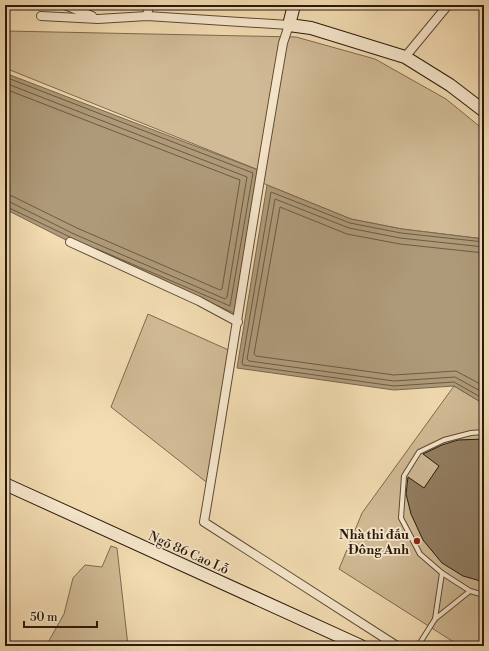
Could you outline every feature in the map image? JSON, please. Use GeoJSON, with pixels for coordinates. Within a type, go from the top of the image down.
{"type":"FeatureCollection","features":[{"type":"Feature","properties":{"kind":"street"},"geometry":{"type":"LineString","coordinates":[[65,5],[98,19]]}},
{"type":"Feature","properties":{"kind":"street"},"geometry":{"type":"LineString","coordinates":[[147,16],[148,5]]}},
{"type":"Feature","properties":{"kind":"street"},"geometry":{"type":"LineString","coordinates":[[294,5],[284,43],[260,176],[238,322],[204,522],[397,646]]}},
{"type":"Feature","properties":{"kind":"street"},"geometry":{"type":"LineString","coordinates":[[405,57],[448,5]]}},
{"type":"Feature","properties":{"kind":"street"},"geometry":{"type":"LineString","coordinates":[[41,16],[98,19],[147,16],[289,25],[311,28],[405,57],[450,85],[484,111]]}},
{"type":"Feature","properties":{"kind":"street"},"geometry":{"type":"LineString","coordinates":[[70,242],[199,301],[238,322]]}},
{"type":"Feature","properties":{"kind":"street","name":"Ngõ 86 Cao Lỗ"},"geometry":{"type":"LineString","coordinates":[[5,484],[361,646]]}},
{"type":"Feature","properties":{"kind":"lane"},"geometry":{"type":"LineString","coordinates":[[484,432],[471,433],[444,440],[419,452],[404,476],[402,518],[420,554],[442,573],[470,591],[484,594]]}},
{"type":"Feature","properties":{"kind":"lane"},"geometry":{"type":"LineString","coordinates":[[435,619],[442,573]]}},
{"type":"Feature","properties":{"kind":"lane"},"geometry":{"type":"LineString","coordinates":[[418,646],[435,619],[470,591]]}},
{"type":"Feature","properties":{"kind":"shaded area"},"geometry":{"type":"Polygon","coordinates":[[[5,31],[296,37],[375,59],[446,99],[484,130],[484,239],[402,229],[351,219],[267,185],[259,181],[261,171],[5,68],[5,31]]]}},
{"type":"Feature","properties":{"kind":"shaded area"},"geometry":{"type":"Polygon","coordinates":[[[148,314],[233,352],[210,485],[111,407],[148,314]]]}},
{"type":"Feature","properties":{"kind":"shaded area","name":"Nhà thi đấu Đông Anh"},"geometry":{"type":"Polygon","coordinates":[[[454,386],[484,404],[484,646],[460,646],[339,569],[362,513],[454,386]]]}},
{"type":"Feature","properties":{"kind":"shaded area"},"geometry":{"type":"Polygon","coordinates":[[[111,546],[117,548],[128,646],[46,646],[64,614],[73,578],[85,565],[102,567],[111,546]]]}},
{"type":"Feature","properties":{"kind":"shaded area"},"geometry":{"type":"Polygon","coordinates":[[[5,597],[9,599],[8,646],[5,646],[5,597]]]}},
{"type":"Feature","properties":{"kind":"water"},"geometry":{"type":"Polygon","coordinates":[[[5,73],[258,170],[234,313],[70,242],[5,209],[5,73]]]}},
{"type":"Feature","properties":{"kind":"water"},"geometry":{"type":"Polygon","coordinates":[[[267,185],[351,219],[402,229],[484,239],[484,404],[454,386],[394,390],[237,368],[267,185]]]}},
{"type":"Feature","properties":{"kind":"building"},"geometry":{"type":"Polygon","coordinates":[[[484,439],[484,582],[463,576],[442,563],[423,540],[411,514],[406,494],[408,477],[424,488],[439,466],[423,454],[442,445],[458,440],[484,439]]]}},
{"type":"Feature","properties":{"kind":"place","name":"Nhà thi đấu Đông Anh"},"geometry":{"type":"Point","coordinates":[417,541]}}]}
